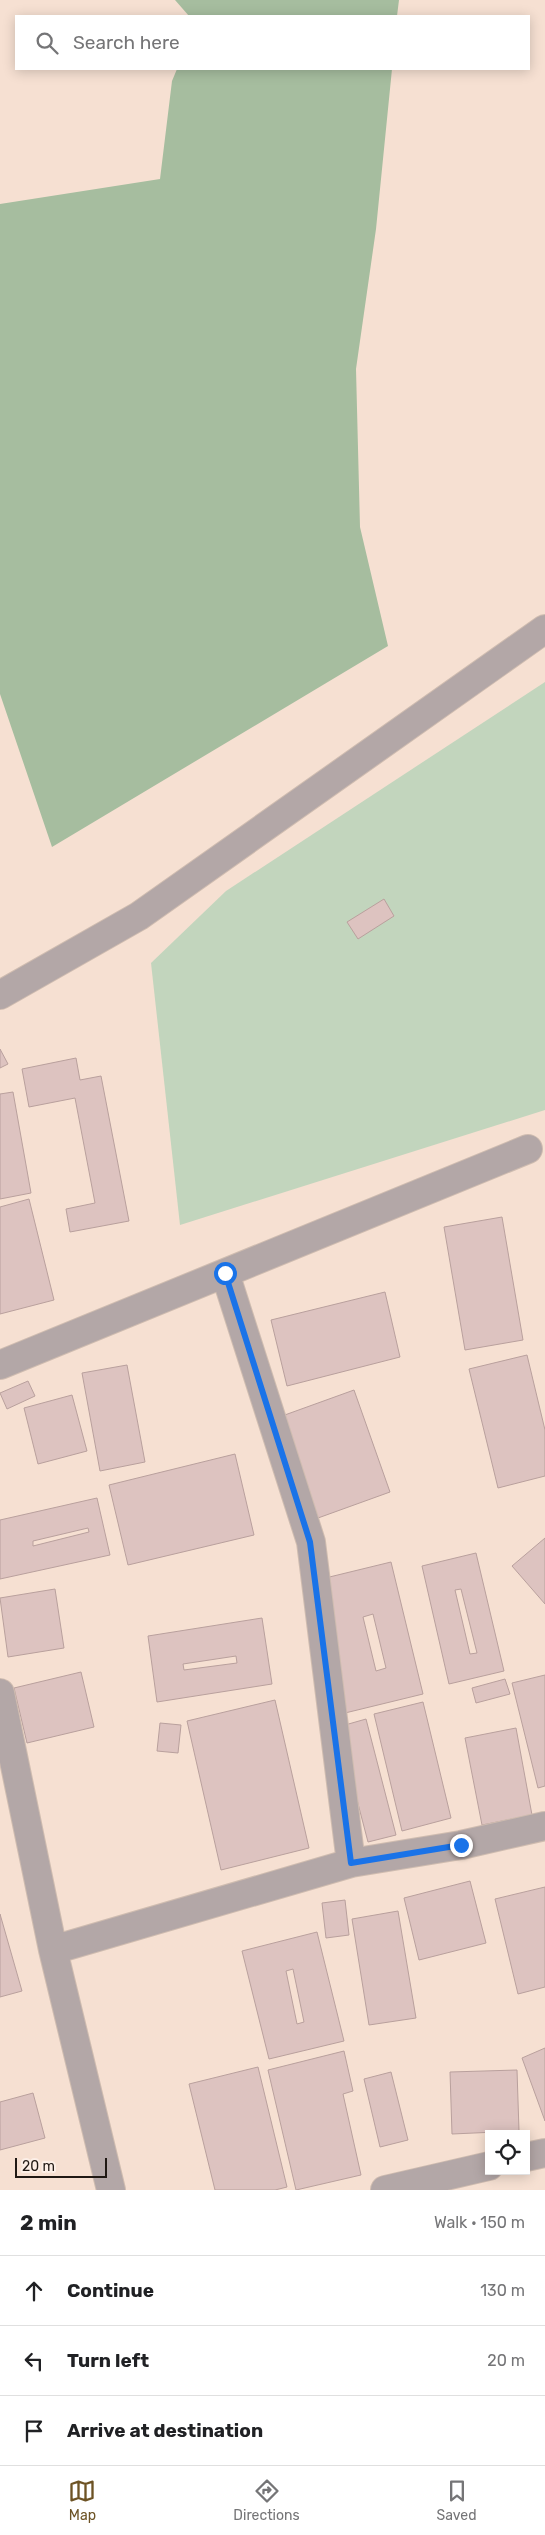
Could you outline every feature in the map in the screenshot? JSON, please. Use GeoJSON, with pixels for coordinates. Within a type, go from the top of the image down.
{"type":"FeatureCollection","features":[{"type":"Feature","properties":{"kind":"street"},"geometry":{"type":"LineString","coordinates":[[0,995],[139,916],[545,629]]}},
{"type":"Feature","properties":{"kind":"street"},"geometry":{"type":"LineString","coordinates":[[0,1365],[528,1149]]}},
{"type":"Feature","properties":{"kind":"street"},"geometry":{"type":"LineString","coordinates":[[225,1273],[310,1542],[351,1863]]}},
{"type":"Feature","properties":{"kind":"street"},"geometry":{"type":"LineString","coordinates":[[0,1693],[54,1950],[111,2190]]}},
{"type":"Feature","properties":{"kind":"street"},"geometry":{"type":"LineString","coordinates":[[54,1950],[351,1863],[461,1845],[545,1826]]}},
{"type":"Feature","properties":{"kind":"street"},"geometry":{"type":"LineString","coordinates":[[530,2156],[545,2153]]}},
{"type":"Feature","properties":{"kind":"street"},"geometry":{"type":"LineString","coordinates":[[385,2190],[485,2167]]}},
{"type":"Feature","properties":{"kind":"green space"},"geometry":{"type":"Polygon","coordinates":[[[175,0],[399,0],[397,15],[188,15],[175,0]]]}},
{"type":"Feature","properties":{"kind":"green space"},"geometry":{"type":"Polygon","coordinates":[[[177,70],[392,70],[376,229],[356,369],[360,527],[388,646],[52,847],[0,694],[0,204],[160,179],[172,81],[177,70]]]}},
{"type":"Feature","properties":{"kind":"green space"},"geometry":{"type":"Polygon","coordinates":[[[545,682],[545,1110],[180,1225],[151,963],[226,891],[545,682]]]}},
{"type":"Feature","properties":{"kind":"building"},"geometry":{"type":"Polygon","coordinates":[[[384,899],[394,916],[358,939],[347,922],[384,899]]]}},
{"type":"Feature","properties":{"kind":"building"},"geometry":{"type":"Polygon","coordinates":[[[0,1049],[8,1064],[0,1068],[0,1049]]]}},
{"type":"Feature","properties":{"kind":"building"},"geometry":{"type":"Polygon","coordinates":[[[76,1058],[80,1080],[101,1076],[129,1221],[70,1232],[66,1209],[95,1203],[75,1098],[29,1107],[22,1069],[76,1058]]]}},
{"type":"Feature","properties":{"kind":"building"},"geometry":{"type":"Polygon","coordinates":[[[13,1092],[31,1193],[0,1199],[0,1094],[13,1092]]]}},
{"type":"Feature","properties":{"kind":"building"},"geometry":{"type":"Polygon","coordinates":[[[29,1199],[54,1300],[0,1314],[0,1207],[29,1199]]]}},
{"type":"Feature","properties":{"kind":"building"},"geometry":{"type":"Polygon","coordinates":[[[502,1217],[523,1340],[465,1350],[444,1227],[502,1217]]]}},
{"type":"Feature","properties":{"kind":"building"},"geometry":{"type":"Polygon","coordinates":[[[385,1292],[400,1357],[287,1386],[271,1320],[385,1292]]]}},
{"type":"Feature","properties":{"kind":"building"},"geometry":{"type":"Polygon","coordinates":[[[527,1355],[545,1430],[545,1476],[498,1488],[469,1369],[527,1355]]]}},
{"type":"Feature","properties":{"kind":"building"},"geometry":{"type":"Polygon","coordinates":[[[127,1365],[145,1462],[100,1471],[82,1373],[127,1365]]]}},
{"type":"Feature","properties":{"kind":"building"},"geometry":{"type":"Polygon","coordinates":[[[28,1381],[35,1396],[7,1409],[0,1393],[28,1381]]]}},
{"type":"Feature","properties":{"kind":"building"},"geometry":{"type":"Polygon","coordinates":[[[354,1390],[390,1492],[318,1518],[282,1416],[354,1390]]]}},
{"type":"Feature","properties":{"kind":"building"},"geometry":{"type":"Polygon","coordinates":[[[72,1395],[87,1451],[38,1464],[24,1408],[72,1395]]]}},
{"type":"Feature","properties":{"kind":"building"},"geometry":{"type":"Polygon","coordinates":[[[235,1454],[254,1535],[128,1565],[109,1485],[235,1454]]]}},
{"type":"Feature","properties":{"kind":"building"},"geometry":{"type":"Polygon","coordinates":[[[97,1498],[110,1555],[0,1579],[0,1520],[97,1498]],[[88,1528],[33,1541],[33,1546],[89,1532],[88,1528]]]}},
{"type":"Feature","properties":{"kind":"building"},"geometry":{"type":"Polygon","coordinates":[[[545,1538],[545,1604],[512,1566],[545,1538]]]}},
{"type":"Feature","properties":{"kind":"building"},"geometry":{"type":"Polygon","coordinates":[[[476,1553],[504,1671],[449,1684],[422,1566],[476,1553]],[[461,1589],[455,1590],[470,1654],[477,1653],[461,1589]]]}},
{"type":"Feature","properties":{"kind":"building"},"geometry":{"type":"Polygon","coordinates":[[[391,1562],[423,1694],[345,1713],[313,1581],[391,1562]],[[373,1614],[363,1617],[376,1671],[386,1668],[373,1614]]]}},
{"type":"Feature","properties":{"kind":"building"},"geometry":{"type":"Polygon","coordinates":[[[55,1589],[64,1648],[8,1657],[0,1598],[55,1589]]]}},
{"type":"Feature","properties":{"kind":"building"},"geometry":{"type":"Polygon","coordinates":[[[262,1618],[272,1684],[157,1702],[148,1636],[262,1618]],[[236,1656],[183,1664],[184,1670],[237,1663],[236,1656]]]}},
{"type":"Feature","properties":{"kind":"building"},"geometry":{"type":"Polygon","coordinates":[[[81,1672],[94,1727],[27,1743],[14,1688],[81,1672]]]}},
{"type":"Feature","properties":{"kind":"building"},"geometry":{"type":"Polygon","coordinates":[[[545,1675],[545,1786],[538,1788],[512,1683],[545,1675]]]}},
{"type":"Feature","properties":{"kind":"building"},"geometry":{"type":"Polygon","coordinates":[[[505,1679],[510,1694],[476,1703],[472,1688],[505,1679]]]}},
{"type":"Feature","properties":{"kind":"building"},"geometry":{"type":"Polygon","coordinates":[[[275,1700],[309,1848],[221,1870],[187,1721],[275,1700]]]}},
{"type":"Feature","properties":{"kind":"building"},"geometry":{"type":"Polygon","coordinates":[[[423,1702],[451,1818],[402,1831],[374,1714],[423,1702]]]}},
{"type":"Feature","properties":{"kind":"building"},"geometry":{"type":"Polygon","coordinates":[[[366,1719],[396,1835],[368,1842],[338,1727],[366,1719]]]}},
{"type":"Feature","properties":{"kind":"building"},"geometry":{"type":"Polygon","coordinates":[[[160,1723],[181,1725],[178,1753],[157,1751],[160,1723]]]}},
{"type":"Feature","properties":{"kind":"building"},"geometry":{"type":"Polygon","coordinates":[[[516,1728],[532,1815],[482,1825],[465,1738],[516,1728]]]}},
{"type":"Feature","properties":{"kind":"building"},"geometry":{"type":"Polygon","coordinates":[[[470,1881],[486,1943],[419,1960],[404,1898],[470,1881]]]}},
{"type":"Feature","properties":{"kind":"building"},"geometry":{"type":"Polygon","coordinates":[[[545,1887],[545,1987],[518,1994],[495,1899],[545,1887]]]}},
{"type":"Feature","properties":{"kind":"building"},"geometry":{"type":"Polygon","coordinates":[[[345,1900],[349,1935],[326,1938],[322,1903],[345,1900]]]}},
{"type":"Feature","properties":{"kind":"building"},"geometry":{"type":"Polygon","coordinates":[[[398,1911],[416,2018],[369,2025],[352,1919],[398,1911]]]}},
{"type":"Feature","properties":{"kind":"building"},"geometry":{"type":"Polygon","coordinates":[[[0,1914],[22,1991],[0,1997],[0,1914]]]}},
{"type":"Feature","properties":{"kind":"building"},"geometry":{"type":"Polygon","coordinates":[[[317,1932],[344,2041],[269,2059],[242,1951],[317,1932]],[[293,1969],[286,1971],[297,2024],[304,2022],[293,1969]]]}},
{"type":"Feature","properties":{"kind":"building"},"geometry":{"type":"Polygon","coordinates":[[[545,2048],[545,2121],[522,2058],[545,2048]]]}},
{"type":"Feature","properties":{"kind":"building"},"geometry":{"type":"Polygon","coordinates":[[[344,2051],[353,2091],[343,2094],[361,2175],[296,2190],[268,2070],[344,2051]]]}},
{"type":"Feature","properties":{"kind":"building"},"geometry":{"type":"Polygon","coordinates":[[[258,2067],[287,2187],[275,2190],[215,2190],[189,2084],[258,2067]]]}},
{"type":"Feature","properties":{"kind":"building"},"geometry":{"type":"Polygon","coordinates":[[[517,2070],[519,2130],[485,2130],[485,2133],[452,2134],[450,2072],[517,2070]]]}},
{"type":"Feature","properties":{"kind":"building"},"geometry":{"type":"Polygon","coordinates":[[[391,2072],[408,2140],[380,2147],[364,2079],[391,2072]]]}},
{"type":"Feature","properties":{"kind":"building"},"geometry":{"type":"Polygon","coordinates":[[[33,2093],[45,2138],[0,2150],[0,2102],[33,2093]]]}},
{"type":"Feature","properties":{"kind":"route"},"geometry":{"type":"LineString","coordinates":[[225,1273],[310,1542],[351,1863],[461,1845]]}}]}
